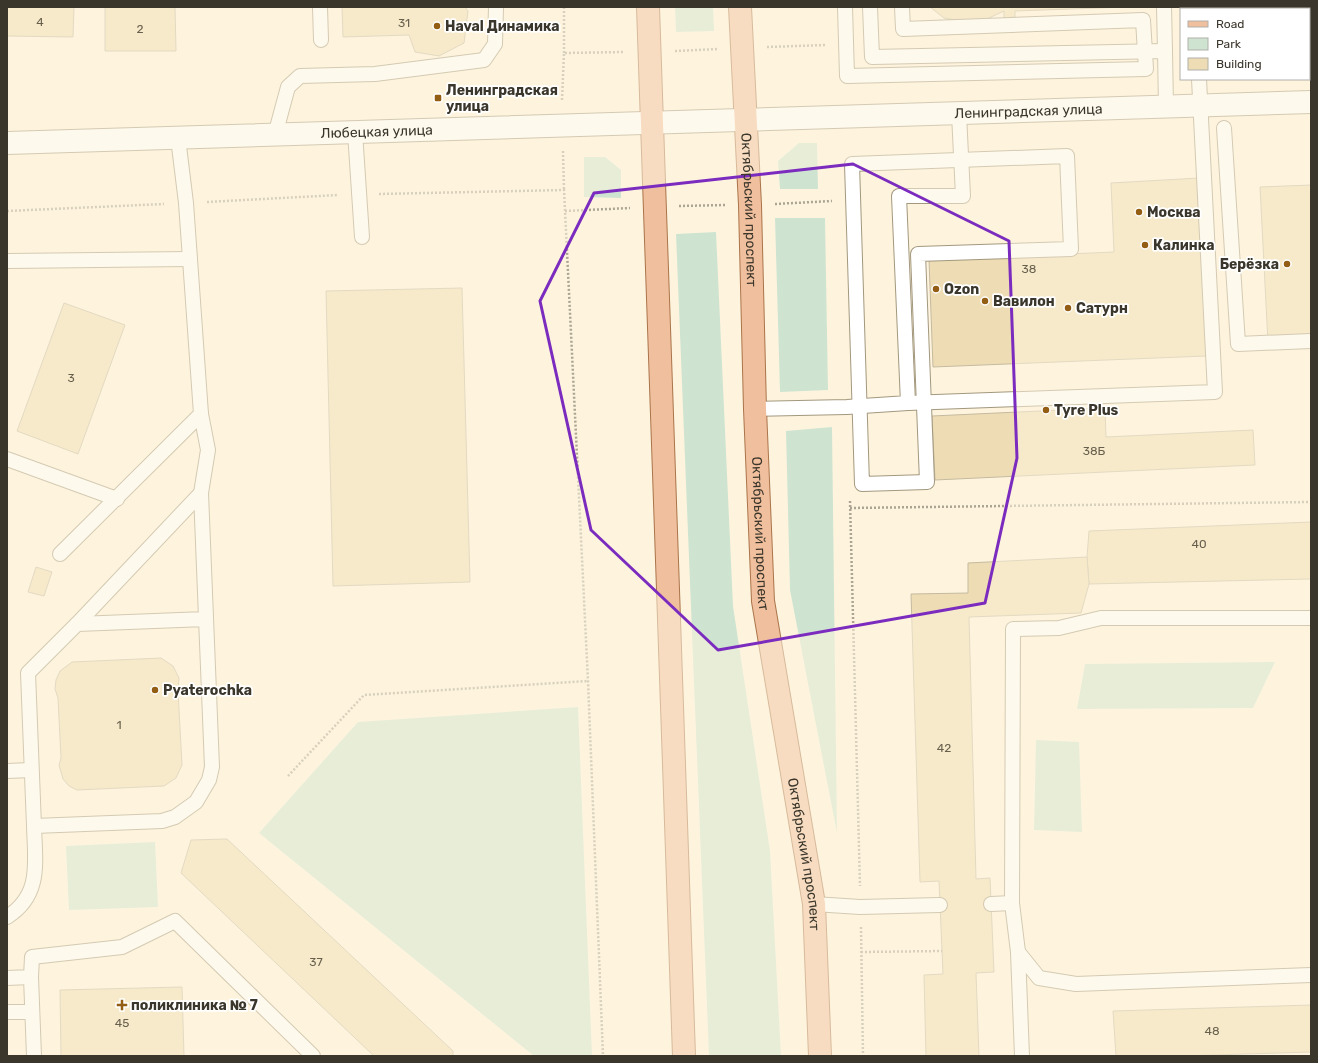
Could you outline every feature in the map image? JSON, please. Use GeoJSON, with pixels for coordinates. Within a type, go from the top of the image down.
{"type":"FeatureCollection","features":[{"type":"Feature","properties":{"kind":"main road"},"geometry":{"type":"LineString","coordinates":[[648,7],[684,1056]]}},
{"type":"Feature","properties":{"kind":"main road","name":"Октябрьский проспект"},"geometry":{"type":"LineString","coordinates":[[740,7],[750,205],[755,408],[763,601],[814,904],[820,1056]]}},
{"type":"Feature","properties":{"kind":"street","name":"Ленинградская улица"},"geometry":{"type":"LineString","coordinates":[[746,121],[1311,102]]}},
{"type":"Feature","properties":{"kind":"street","name":"Любецкая улица"},"geometry":{"type":"LineString","coordinates":[[7,143],[746,121]]}},
{"type":"Feature","properties":{"kind":"lane"},"geometry":{"type":"LineString","coordinates":[[320,7],[321,40]]}},
{"type":"Feature","properties":{"kind":"lane"},"geometry":{"type":"LineString","coordinates":[[275,134],[288,87],[300,76],[375,74],[484,60],[495,44],[496,7]]}},
{"type":"Feature","properties":{"kind":"lane"},"geometry":{"type":"LineString","coordinates":[[845,7],[847,76],[1146,69],[1143,20],[903,28],[902,7]]}},
{"type":"Feature","properties":{"kind":"lane"},"geometry":{"type":"LineString","coordinates":[[870,7],[872,57],[1145,50],[1165,51]]}},
{"type":"Feature","properties":{"kind":"lane"},"geometry":{"type":"LineString","coordinates":[[1164,7],[1166,106]]}},
{"type":"Feature","properties":{"kind":"lane"},"geometry":{"type":"LineString","coordinates":[[755,408],[859,406],[1215,392],[1199,80]]}},
{"type":"Feature","properties":{"kind":"lane"},"geometry":{"type":"LineString","coordinates":[[908,403],[899,196],[963,196],[960,160],[959,114]]}},
{"type":"Feature","properties":{"kind":"lane"},"geometry":{"type":"LineString","coordinates":[[1224,128],[1238,344],[1311,341]]}},
{"type":"Feature","properties":{"kind":"lane"},"geometry":{"type":"LineString","coordinates":[[354,132],[362,237]]}},
{"type":"Feature","properties":{"kind":"lane"},"geometry":{"type":"LineString","coordinates":[[34,826],[162,821],[175,817],[196,802],[209,780],[212,767],[201,493],[208,450],[201,414],[186,203],[178,138]]}},
{"type":"Feature","properties":{"kind":"lane"},"geometry":{"type":"LineString","coordinates":[[1067,156],[1071,249],[918,254],[927,482],[862,484],[852,164],[960,160],[1067,156]]}},
{"type":"Feature","properties":{"kind":"lane"},"geometry":{"type":"LineString","coordinates":[[7,261],[190,259]]}},
{"type":"Feature","properties":{"kind":"lane"},"geometry":{"type":"LineString","coordinates":[[60,554],[201,414]]}},
{"type":"Feature","properties":{"kind":"lane"},"geometry":{"type":"LineString","coordinates":[[7,459],[116,499]]}},
{"type":"Feature","properties":{"kind":"lane"},"geometry":{"type":"LineString","coordinates":[[7,917],[25,902],[34,879],[34,826],[28,673],[77,624],[201,493]]}},
{"type":"Feature","properties":{"kind":"lane"},"geometry":{"type":"LineString","coordinates":[[1022,1056],[1018,952],[1012,903],[1013,629],[1059,628],[1101,618],[1311,618]]}},
{"type":"Feature","properties":{"kind":"lane"},"geometry":{"type":"LineString","coordinates":[[77,624],[206,619]]}},
{"type":"Feature","properties":{"kind":"lane"},"geometry":{"type":"LineString","coordinates":[[7,771],[32,770]]}},
{"type":"Feature","properties":{"kind":"lane"},"geometry":{"type":"LineString","coordinates":[[991,904],[1012,903]]}},
{"type":"Feature","properties":{"kind":"lane"},"geometry":{"type":"LineString","coordinates":[[814,904],[860,907],[940,905]]}},
{"type":"Feature","properties":{"kind":"lane"},"geometry":{"type":"LineString","coordinates":[[34,1056],[31,977],[32,957],[122,947],[175,921],[313,1056]]}},
{"type":"Feature","properties":{"kind":"lane"},"geometry":{"type":"LineString","coordinates":[[1018,952],[1039,978],[1076,984],[1311,974]]}},
{"type":"Feature","properties":{"kind":"lane"},"geometry":{"type":"LineString","coordinates":[[7,978],[31,977]]}},
{"type":"Feature","properties":{"kind":"lane"},"geometry":{"type":"LineString","coordinates":[[7,1012],[32,1012]]}},
{"type":"Feature","properties":{"kind":"path"},"geometry":{"type":"LineString","coordinates":[[564,7],[564,53]]}},
{"type":"Feature","properties":{"kind":"path"},"geometry":{"type":"LineString","coordinates":[[7,211],[358,194],[564,190],[588,681],[603,1056]]}},
{"type":"Feature","properties":{"kind":"path"},"geometry":{"type":"LineString","coordinates":[[564,210],[834,201]]}},
{"type":"Feature","properties":{"kind":"path"},"geometry":{"type":"LineString","coordinates":[[850,500],[863,1056]]}},
{"type":"Feature","properties":{"kind":"path"},"geometry":{"type":"LineString","coordinates":[[850,508],[1311,502]]}},
{"type":"Feature","properties":{"kind":"path"},"geometry":{"type":"LineString","coordinates":[[288,776],[364,695],[588,681]]}},
{"type":"Feature","properties":{"kind":"path"},"geometry":{"type":"LineString","coordinates":[[861,952],[942,951]]}},
{"type":"Feature","properties":{"kind":"highlighted area"},"geometry":{"type":"Polygon","coordinates":[[[853,164],[1009,241],[1017,458],[985,603],[718,650],[591,530],[540,301],[594,193],[853,164]]]}},
{"type":"Feature","properties":{"kind":"green space"},"geometry":{"type":"Polygon","coordinates":[[[675,7],[713,7],[714,31],[676,32],[675,7]]]}},
{"type":"Feature","properties":{"kind":"green space"},"geometry":{"type":"Polygon","coordinates":[[[799,143],[817,143],[818,189],[780,189],[778,161],[799,143]]]}},
{"type":"Feature","properties":{"kind":"green space"},"geometry":{"type":"Polygon","coordinates":[[[584,157],[605,157],[621,170],[621,198],[584,197],[584,157]]]}},
{"type":"Feature","properties":{"kind":"green space"},"geometry":{"type":"Polygon","coordinates":[[[775,218],[825,218],[828,390],[780,392],[775,218]]]}},
{"type":"Feature","properties":{"kind":"green space"},"geometry":{"type":"Polygon","coordinates":[[[716,232],[733,606],[770,851],[781,1056],[709,1056],[676,234],[716,232]]]}},
{"type":"Feature","properties":{"kind":"green space"},"geometry":{"type":"Polygon","coordinates":[[[832,427],[837,833],[790,590],[786,431],[832,427]]]}},
{"type":"Feature","properties":{"kind":"green space"},"geometry":{"type":"Polygon","coordinates":[[[1275,662],[1253,708],[1077,709],[1085,664],[1275,662]]]}},
{"type":"Feature","properties":{"kind":"green space"},"geometry":{"type":"Polygon","coordinates":[[[578,707],[592,1056],[534,1056],[259,833],[358,722],[578,707]]]}},
{"type":"Feature","properties":{"kind":"green space"},"geometry":{"type":"Polygon","coordinates":[[[1036,740],[1079,742],[1082,832],[1034,830],[1036,740]]]}},
{"type":"Feature","properties":{"kind":"green space"},"geometry":{"type":"Polygon","coordinates":[[[155,842],[158,907],[69,910],[66,846],[155,842]]]}},
{"type":"Feature","properties":{"kind":"building"},"geometry":{"type":"Polygon","coordinates":[[[7,7],[74,7],[73,37],[7,36],[7,7]]]}},
{"type":"Feature","properties":{"kind":"building"},"geometry":{"type":"Polygon","coordinates":[[[105,7],[175,7],[176,51],[105,51],[105,7]]]}},
{"type":"Feature","properties":{"kind":"building"},"geometry":{"type":"Polygon","coordinates":[[[342,7],[465,7],[468,11],[464,43],[439,56],[415,52],[409,35],[343,37],[342,7]]]}},
{"type":"Feature","properties":{"kind":"building"},"geometry":{"type":"Polygon","coordinates":[[[930,7],[1127,7],[1015,11],[1015,17],[1004,18],[1004,11],[976,24],[944,18],[930,7]]]}},
{"type":"Feature","properties":{"kind":"building","name":"Сатурн"},"geometry":{"type":"Polygon","coordinates":[[[1199,178],[1206,356],[933,367],[929,260],[1114,252],[1111,183],[1199,178]]]}},
{"type":"Feature","properties":{"kind":"building","name":"Берёзка"},"geometry":{"type":"Polygon","coordinates":[[[1311,185],[1311,341],[1268,343],[1260,187],[1311,185]]]}},
{"type":"Feature","properties":{"kind":"building"},"geometry":{"type":"Polygon","coordinates":[[[462,288],[470,582],[333,586],[326,291],[462,288]]]}},
{"type":"Feature","properties":{"kind":"building"},"geometry":{"type":"Polygon","coordinates":[[[64,303],[125,325],[78,454],[17,431],[64,303]]]}},
{"type":"Feature","properties":{"kind":"building"},"geometry":{"type":"Polygon","coordinates":[[[1105,408],[1106,437],[1253,430],[1255,465],[935,480],[932,416],[1105,408]]]}},
{"type":"Feature","properties":{"kind":"building"},"geometry":{"type":"Polygon","coordinates":[[[1311,522],[1311,579],[1089,584],[1087,557],[1089,531],[1311,522]]]}},
{"type":"Feature","properties":{"kind":"building"},"geometry":{"type":"Polygon","coordinates":[[[1087,557],[1089,584],[1081,613],[969,617],[976,879],[990,878],[994,972],[976,973],[979,1056],[926,1056],[924,975],[943,974],[939,881],[920,882],[911,594],[968,593],[968,563],[1087,557]]]}},
{"type":"Feature","properties":{"kind":"building"},"geometry":{"type":"Polygon","coordinates":[[[36,567],[52,572],[44,596],[28,592],[36,567]]]}},
{"type":"Feature","properties":{"kind":"building"},"geometry":{"type":"Polygon","coordinates":[[[161,658],[173,666],[179,678],[178,691],[182,765],[176,778],[164,786],[77,790],[69,786],[63,779],[59,765],[61,758],[58,698],[55,689],[56,680],[60,671],[72,662],[161,658]]]}},
{"type":"Feature","properties":{"kind":"building"},"geometry":{"type":"Polygon","coordinates":[[[227,839],[453,1051],[453,1056],[374,1056],[181,873],[191,840],[227,839]]]}},
{"type":"Feature","properties":{"kind":"building"},"geometry":{"type":"Polygon","coordinates":[[[182,987],[184,1056],[61,1056],[60,990],[182,987]]]}},
{"type":"Feature","properties":{"kind":"building"},"geometry":{"type":"Polygon","coordinates":[[[1311,1005],[1311,1052],[1181,1056],[1116,1056],[1113,1011],[1311,1005]]]}},
{"type":"Feature","properties":{"kind":"place","name":"Haval Динамика"},"geometry":{"type":"Point","coordinates":[437,26]}},
{"type":"Feature","properties":{"kind":"place","name":"Ленинградская улица"},"geometry":{"type":"Point","coordinates":[438,98]}},
{"type":"Feature","properties":{"kind":"place","name":"Москва"},"geometry":{"type":"Point","coordinates":[1139,212]}},
{"type":"Feature","properties":{"kind":"place","name":"Калинка"},"geometry":{"type":"Point","coordinates":[1145,245]}},
{"type":"Feature","properties":{"kind":"place","name":"Берёзка"},"geometry":{"type":"Point","coordinates":[1287,264]}},
{"type":"Feature","properties":{"kind":"place","name":"Ozon"},"geometry":{"type":"Point","coordinates":[936,289]}},
{"type":"Feature","properties":{"kind":"place","name":"Вавилон"},"geometry":{"type":"Point","coordinates":[985,301]}},
{"type":"Feature","properties":{"kind":"place","name":"Сатурн"},"geometry":{"type":"Point","coordinates":[1068,308]}},
{"type":"Feature","properties":{"kind":"place","name":"Tyre Plus"},"geometry":{"type":"Point","coordinates":[1046,410]}},
{"type":"Feature","properties":{"kind":"place","name":"Pyaterochka"},"geometry":{"type":"Point","coordinates":[155,690]}},
{"type":"Feature","properties":{"kind":"place","name":"поликлиника № 7"},"geometry":{"type":"Point","coordinates":[122,1005]}}]}
